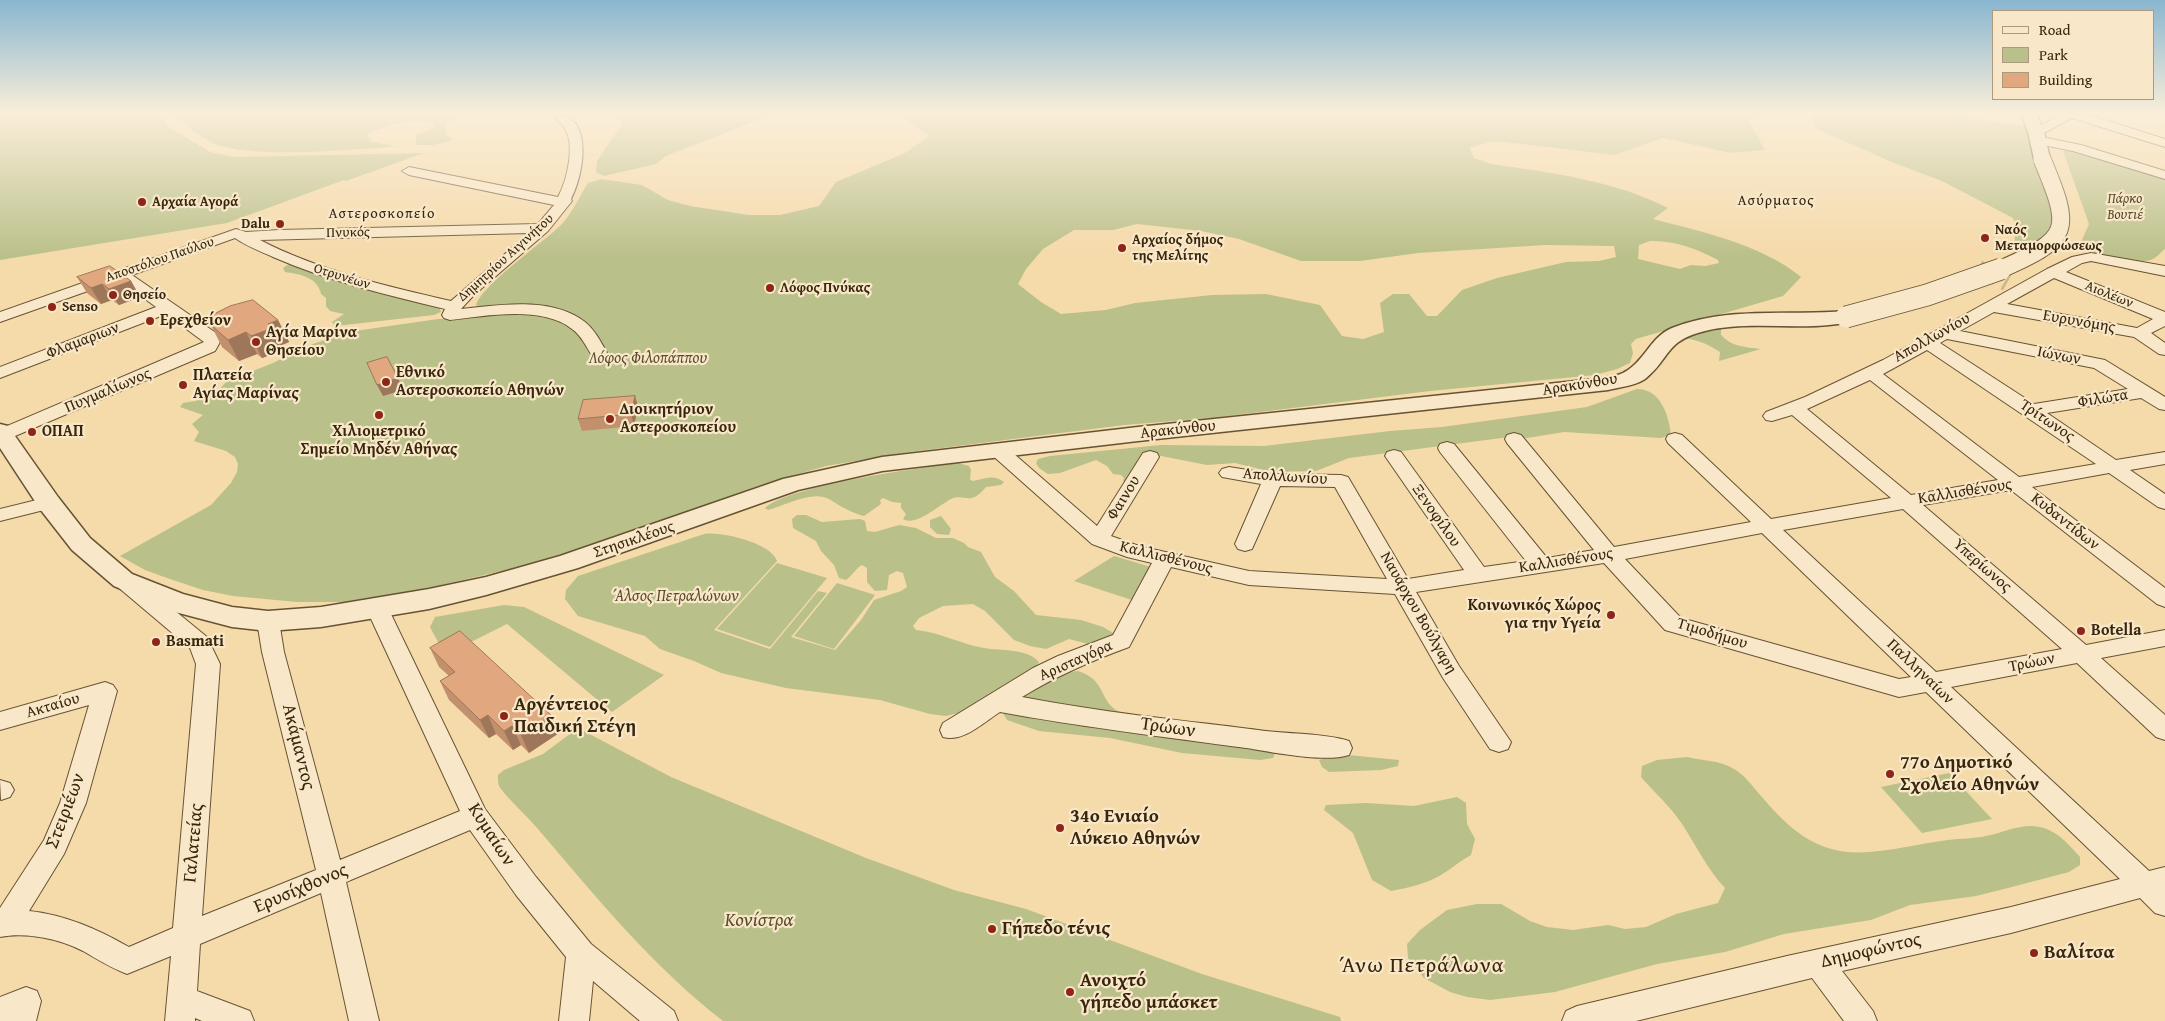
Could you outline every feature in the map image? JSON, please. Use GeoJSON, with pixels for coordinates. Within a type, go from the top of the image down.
{"type":"FeatureCollection","features":[{"type":"Feature","properties":{"kind":"street","name":"Δημητρίου Αιγινήτου"},"geometry":{"type":"LineString","coordinates":[[452,311],[543,228],[565,201],[574,177],[576,161]]}},
{"type":"Feature","properties":{"kind":"street","name":"Αρακύνθου"},"geometry":{"type":"LineString","coordinates":[[999,451],[1550,391],[1602,383],[1635,376],[1670,338],[1678,333],[1714,322],[1752,318],[1828,319],[1876,310],[1991,273],[2047,247],[2056,238],[2062,223],[2059,205],[2043,161]]}},
{"type":"Feature","properties":{"kind":"street"},"geometry":{"type":"LineString","coordinates":[[2119,161],[2165,174]]}},
{"type":"Feature","properties":{"kind":"street"},"geometry":{"type":"LineString","coordinates":[[409,171],[486,188],[555,201],[565,201]]}},
{"type":"Feature","properties":{"kind":"street","name":"Πνυκός"},"geometry":{"type":"LineString","coordinates":[[239,235],[543,228]]}},
{"type":"Feature","properties":{"kind":"street","name":"Αποστόλου Παύλου"},"geometry":{"type":"LineString","coordinates":[[0,317],[120,274],[239,235]]}},
{"type":"Feature","properties":{"kind":"street","name":"Οτρυνέων"},"geometry":{"type":"LineString","coordinates":[[239,235],[298,263],[452,311],[553,313],[576,323],[600,353]]}},
{"type":"Feature","properties":{"kind":"street"},"geometry":{"type":"LineString","coordinates":[[2159,270],[2165,254]]}},
{"type":"Feature","properties":{"kind":"street","name":"Απολλωνίου"},"geometry":{"type":"LineString","coordinates":[[1772,416],[1795,408],[1927,342],[1990,306],[2014,286],[2052,272],[2077,260],[2090,257],[2159,270]]}},
{"type":"Feature","properties":{"kind":"street","name":"Αιολέων"},"geometry":{"type":"LineString","coordinates":[[2052,272],[2165,318]]}},
{"type":"Feature","properties":{"kind":"street"},"geometry":{"type":"LineString","coordinates":[[120,274],[167,308]]}},
{"type":"Feature","properties":{"kind":"street","name":"Ευρυνόμης"},"geometry":{"type":"LineString","coordinates":[[1990,306],[2140,333]]}},
{"type":"Feature","properties":{"kind":"street","name":"Πυγμαλίωνος"},"geometry":{"type":"LineString","coordinates":[[1,433],[208,347],[212,342],[210,337],[167,308]]}},
{"type":"Feature","properties":{"kind":"street","name":"Φλαμαριων"},"geometry":{"type":"LineString","coordinates":[[0,373],[167,308]]}},
{"type":"Feature","properties":{"kind":"street"},"geometry":{"type":"LineString","coordinates":[[2165,318],[2140,333],[2165,350]]}},
{"type":"Feature","properties":{"kind":"street","name":"Ιώνων"},"geometry":{"type":"LineString","coordinates":[[1943,333],[2099,364],[2165,405]]}},
{"type":"Feature","properties":{"kind":"street","name":"Τρίτωνος"},"geometry":{"type":"LineString","coordinates":[[1927,342],[2031,410],[2165,503]]}},
{"type":"Feature","properties":{"kind":"street","name":"Κυδαντίδων"},"geometry":{"type":"LineString","coordinates":[[1870,372],[2165,600]]}},
{"type":"Feature","properties":{"kind":"street","name":"Φιλώτα"},"geometry":{"type":"LineString","coordinates":[[2031,410],[2144,392]]}},
{"type":"Feature","properties":{"kind":"street","name":"Υπερίωνος"},"geometry":{"type":"LineString","coordinates":[[1795,408],[1907,501],[2083,653],[2165,730]]}},
{"type":"Feature","properties":{"kind":"street"},"geometry":{"type":"LineString","coordinates":[[1,433],[48,503],[81,544],[123,580],[175,602],[232,617],[268,620]]}},
{"type":"Feature","properties":{"kind":"street","name":"Τιμοδήμου"},"geometry":{"type":"LineString","coordinates":[[1514,439],[1609,555],[1673,624],[1899,688]]}},
{"type":"Feature","properties":{"kind":"street","name":"Παλληναίων"},"geometry":{"type":"LineString","coordinates":[[1675,439],[1931,682],[2154,882],[2165,904]]}},
{"type":"Feature","properties":{"kind":"street"},"geometry":{"type":"LineString","coordinates":[[1447,448],[1541,565]]}},
{"type":"Feature","properties":{"kind":"street","name":"Καλλισθένους"},"geometry":{"type":"LineString","coordinates":[[999,451],[1099,538],[1134,552],[1249,578],[1403,587],[1609,555],[1907,501],[2165,458]]}},
{"type":"Feature","properties":{"kind":"street","name":"Στησικλέους"},"geometry":{"type":"LineString","coordinates":[[268,620],[321,617],[452,594],[544,570],[807,480],[882,464],[999,451]]}},
{"type":"Feature","properties":{"kind":"street","name":"Ξενοφίλου"},"geometry":{"type":"LineString","coordinates":[[1394,456],[1478,575]]}},
{"type":"Feature","properties":{"kind":"street","name":"Φαινου"},"geometry":{"type":"LineString","coordinates":[[1099,538],[1150,457]]}},
{"type":"Feature","properties":{"kind":"street","name":"Απολλωνίου"},"geometry":{"type":"LineString","coordinates":[[1229,472],[1273,480],[1341,481]]}},
{"type":"Feature","properties":{"kind":"street"},"geometry":{"type":"LineString","coordinates":[[1245,544],[1273,480]]}},
{"type":"Feature","properties":{"kind":"street","name":"Ναυάρχου Βούλγαρη"},"geometry":{"type":"LineString","coordinates":[[1341,481],[1451,672],[1499,742]]}},
{"type":"Feature","properties":{"kind":"street"},"geometry":{"type":"LineString","coordinates":[[0,515],[48,503]]}},
{"type":"Feature","properties":{"kind":"street","name":"Αρισταγόρα"},"geometry":{"type":"LineString","coordinates":[[952,730],[1041,674],[1066,662],[1121,641],[1165,559]]}},
{"type":"Feature","properties":{"kind":"street","name":"Γαλατείας"},"geometry":{"type":"LineString","coordinates":[[123,580],[199,643],[208,664],[181,1014]]}},
{"type":"Feature","properties":{"kind":"street","name":"Κυμαίων"},"geometry":{"type":"LineString","coordinates":[[377,608],[475,816],[526,886],[581,953],[663,1021]]}},
{"type":"Feature","properties":{"kind":"street","name":"Ακάμαντος"},"geometry":{"type":"LineString","coordinates":[[268,620],[273,652],[331,877],[364,1021]]}},
{"type":"Feature","properties":{"kind":"street","name":"Τρώων"},"geometry":{"type":"LineString","coordinates":[[1899,688],[2165,638]]}},
{"type":"Feature","properties":{"kind":"street","name":"Ακταίου"},"geometry":{"type":"LineString","coordinates":[[0,721],[105,691]]}},
{"type":"Feature","properties":{"kind":"street","name":"Στειριέων"},"geometry":{"type":"LineString","coordinates":[[4,923],[55,846],[73,804],[105,691]]}},
{"type":"Feature","properties":{"kind":"street","name":"Τρώων"},"geometry":{"type":"LineString","coordinates":[[998,702],[1082,717],[1289,744],[1340,748]]}},
{"type":"Feature","properties":{"kind":"street","name":"Ερυσίχθονος"},"geometry":{"type":"LineString","coordinates":[[4,923],[55,927],[78,933],[127,961],[475,816]]}},
{"type":"Feature","properties":{"kind":"street","name":"Δημοφώντος"},"geometry":{"type":"LineString","coordinates":[[1577,1021],[1818,963],[2011,920],[2154,882]]}},
{"type":"Feature","properties":{"kind":"street"},"geometry":{"type":"LineString","coordinates":[[574,1021],[581,953]]}},
{"type":"Feature","properties":{"kind":"street"},"geometry":{"type":"LineString","coordinates":[[1818,963],[1862,1021]]}},
{"type":"Feature","properties":{"kind":"street"},"geometry":{"type":"LineString","coordinates":[[181,1014],[192,1003],[239,1021]]}},
{"type":"Feature","properties":{"kind":"green space","name":"Αρχαία Αγορά"},"geometry":{"type":"Polygon","coordinates":[[[0,161],[403,161],[227,223],[0,260],[0,161]]]}},
{"type":"Feature","properties":{"kind":"green space"},"geometry":{"type":"Polygon","coordinates":[[[597,161],[660,161],[656,164],[604,176],[596,172],[597,161]]]}},
{"type":"Feature","properties":{"kind":"green space","name":"Λόφος Φιλοπάππου"},"geometry":{"type":"Polygon","coordinates":[[[887,161],[1482,161],[1582,179],[1647,198],[1668,208],[1653,219],[1730,240],[1768,256],[1801,277],[1783,296],[1636,339],[1631,344],[1633,353],[1630,363],[1595,375],[1430,391],[1212,418],[1124,425],[910,452],[826,466],[758,486],[570,555],[369,602],[297,602],[233,596],[203,590],[167,578],[145,570],[120,556],[211,505],[231,483],[237,472],[238,464],[235,457],[226,451],[194,441],[199,432],[192,424],[203,415],[180,407],[183,403],[215,394],[234,375],[248,373],[307,346],[348,332],[438,319],[462,318],[478,308],[476,304],[482,295],[502,274],[561,225],[588,183],[601,179],[642,185],[668,200],[690,206],[749,215],[780,215],[819,206],[836,182],[887,161]],[[1137,224],[1113,230],[1074,230],[1043,249],[1026,269],[1018,284],[1041,302],[1061,314],[1106,310],[1135,303],[1212,295],[1266,294],[1320,305],[1342,336],[1363,339],[1384,332],[1380,303],[1393,294],[1409,294],[1427,316],[1437,316],[1462,290],[1497,278],[1566,262],[1599,261],[1616,257],[1614,246],[1545,245],[1418,253],[1360,261],[1301,261],[1239,239],[1201,231],[1137,224]],[[1650,241],[1639,245],[1638,259],[1680,269],[1691,265],[1705,266],[1719,263],[1718,260],[1693,249],[1668,242],[1650,241]]]}},
{"type":"Feature","properties":{"kind":"green space"},"geometry":{"type":"Polygon","coordinates":[[[1889,161],[2037,161],[2050,197],[2057,227],[2037,248],[2014,245],[2016,226],[2013,218],[1942,181],[1889,161]]]}},
{"type":"Feature","properties":{"kind":"green space","name":"Πάρκο Βουτιέ"},"geometry":{"type":"Polygon","coordinates":[[[2066,161],[2108,161],[2165,177],[2165,249],[2153,259],[2139,261],[2120,259],[2086,251],[2079,247],[2089,224],[2066,161]]]}},
{"type":"Feature","properties":{"kind":"green space"},"geometry":{"type":"Polygon","coordinates":[[[289,264],[365,289],[439,307],[441,312],[434,315],[335,326],[332,322],[344,314],[330,311],[326,306],[326,298],[312,280],[302,275],[285,272],[283,268],[289,264]]]}},
{"type":"Feature","properties":{"kind":"green space"},"geometry":{"type":"Polygon","coordinates":[[[1717,325],[1721,327],[1721,335],[1730,342],[1739,346],[1761,349],[1719,361],[1720,352],[1703,343],[1684,338],[1717,325]]]}},
{"type":"Feature","properties":{"kind":"green space"},"geometry":{"type":"Polygon","coordinates":[[[1637,389],[1645,390],[1658,399],[1666,412],[1671,435],[1661,438],[1564,432],[1527,438],[1509,437],[1349,458],[1316,471],[1272,472],[1235,463],[1207,465],[1151,454],[1142,459],[1136,466],[1127,483],[1123,481],[1124,478],[1121,475],[1113,474],[1107,466],[1096,460],[1060,473],[1048,474],[1039,468],[1036,463],[1038,459],[1050,456],[1161,445],[1264,446],[1390,431],[1442,427],[1587,407],[1637,389]]]}},
{"type":"Feature","properties":{"kind":"green space"},"geometry":{"type":"Polygon","coordinates":[[[958,463],[969,466],[971,470],[970,479],[972,481],[992,477],[1004,482],[1001,485],[986,487],[971,498],[951,499],[921,518],[908,521],[903,519],[906,514],[901,508],[901,503],[883,498],[880,500],[881,504],[864,516],[842,507],[829,499],[815,496],[806,497],[768,510],[765,508],[778,500],[827,485],[887,473],[958,463]]]}},
{"type":"Feature","properties":{"kind":"green space","name":"Άλσος Πετραλώνων"},"geometry":{"type":"Polygon","coordinates":[[[797,515],[806,515],[822,522],[860,519],[865,521],[867,531],[875,532],[899,525],[916,528],[936,538],[953,538],[981,552],[995,577],[1014,591],[1036,615],[1081,620],[1103,627],[1115,634],[1105,643],[1088,644],[1069,639],[1046,649],[1014,640],[985,611],[973,604],[943,606],[919,618],[913,626],[916,630],[984,648],[1021,652],[1028,654],[1039,662],[1036,667],[966,711],[946,716],[930,714],[880,700],[786,688],[721,673],[660,649],[645,636],[578,616],[565,599],[566,590],[578,576],[704,534],[733,536],[766,549],[777,561],[714,630],[770,649],[818,591],[827,593],[791,637],[835,650],[861,620],[874,600],[901,591],[907,587],[903,573],[897,571],[889,575],[887,590],[875,591],[867,582],[867,568],[862,565],[846,580],[839,578],[834,565],[821,551],[816,541],[793,528],[792,519],[797,515]]]}},
{"type":"Feature","properties":{"kind":"green space"},"geometry":{"type":"Polygon","coordinates":[[[941,516],[951,529],[949,535],[937,534],[930,527],[930,520],[941,516]]]}},
{"type":"Feature","properties":{"kind":"green space"},"geometry":{"type":"Polygon","coordinates":[[[1114,556],[1161,570],[1144,604],[1074,581],[1114,556]]]}},
{"type":"Feature","properties":{"kind":"green space"},"geometry":{"type":"Polygon","coordinates":[[[777,563],[827,578],[770,647],[717,629],[777,563]]]}},
{"type":"Feature","properties":{"kind":"green space"},"geometry":{"type":"Polygon","coordinates":[[[837,583],[875,595],[834,649],[794,636],[837,583]]]}},
{"type":"Feature","properties":{"kind":"green space"},"geometry":{"type":"Polygon","coordinates":[[[504,605],[524,607],[664,675],[612,712],[507,624],[445,655],[430,627],[435,617],[504,605]]]}},
{"type":"Feature","properties":{"kind":"green space"},"geometry":{"type":"Polygon","coordinates":[[[1078,671],[1087,675],[1098,684],[1107,701],[1119,712],[1148,716],[1268,748],[1275,753],[1273,758],[1260,760],[1182,753],[1110,738],[1039,731],[1007,720],[1003,713],[1015,699],[1067,672],[1078,671]]]}},
{"type":"Feature","properties":{"kind":"green space","name":"Κονίστρα"},"geometry":{"type":"Polygon","coordinates":[[[578,728],[671,777],[866,858],[954,890],[1026,909],[1202,974],[1340,1017],[1341,1021],[723,1021],[672,977],[626,930],[499,786],[498,775],[504,770],[543,754],[578,728]]]}},
{"type":"Feature","properties":{"kind":"green space"},"geometry":{"type":"Polygon","coordinates":[[[1338,754],[1399,760],[1398,766],[1381,770],[1329,772],[1322,767],[1319,760],[1338,754]]]}},
{"type":"Feature","properties":{"kind":"green space"},"geometry":{"type":"Polygon","coordinates":[[[1687,757],[1729,766],[1749,781],[1791,827],[1808,839],[1828,848],[1842,851],[1872,852],[1948,840],[1981,837],[2025,826],[2033,826],[2054,832],[2080,857],[2080,865],[2069,872],[1976,896],[1910,905],[1871,920],[1784,934],[1725,952],[1657,964],[1555,992],[1490,1000],[1467,997],[1450,992],[1424,978],[1408,958],[1407,944],[1420,930],[1447,910],[1477,904],[1501,904],[1530,921],[1547,927],[1573,930],[1608,925],[1625,929],[1646,927],[1676,914],[1718,903],[1725,888],[1707,865],[1677,817],[1641,777],[1642,766],[1657,760],[1687,757]]]}},
{"type":"Feature","properties":{"kind":"green space"},"geometry":{"type":"Polygon","coordinates":[[[1949,773],[1992,819],[1922,833],[1881,787],[1949,773]]]}},
{"type":"Feature","properties":{"kind":"green space"},"geometry":{"type":"Polygon","coordinates":[[[1457,797],[1466,803],[1467,824],[1475,839],[1471,855],[1435,878],[1391,891],[1372,880],[1353,833],[1324,810],[1326,805],[1366,803],[1414,806],[1457,797]]]}},
{"type":"Feature","properties":{"kind":"building"},"geometry":{"type":"Polygon","coordinates":[[[110,266],[131,281],[109,289],[102,284],[91,288],[77,277],[110,266]]]}},
{"type":"Feature","properties":{"kind":"building"},"geometry":{"type":"Polygon","coordinates":[[[253,300],[278,320],[268,324],[273,328],[251,336],[246,332],[228,340],[211,325],[214,314],[230,306],[253,300]]]}},
{"type":"Feature","properties":{"kind":"building"},"geometry":{"type":"Polygon","coordinates":[[[387,357],[398,378],[377,385],[367,363],[387,357]]]}},
{"type":"Feature","properties":{"kind":"building"},"geometry":{"type":"Polygon","coordinates":[[[635,396],[631,414],[578,419],[583,400],[635,396]]]}},
{"type":"Feature","properties":{"kind":"building","name":"Αργέντειος Παιδική Στέγη"},"geometry":{"type":"Polygon","coordinates":[[[460,631],[551,715],[521,735],[512,726],[504,731],[488,715],[480,720],[440,681],[455,672],[430,648],[460,631]]]}},
{"type":"Feature","properties":{"kind":"tunnel"},"geometry":{"type":"LineString","coordinates":[[1979,267],[1985,270]]}},
{"type":"Feature","properties":{"kind":"tunnel"},"geometry":{"type":"LineString","coordinates":[[1982,269],[2007,283]]}},
{"type":"Feature","properties":{"kind":"place","name":"Αρχαία Αγορά"},"geometry":{"type":"Point","coordinates":[142,202]}},
{"type":"Feature","properties":{"kind":"place","name":"Dalu"},"geometry":{"type":"Point","coordinates":[280,224]}},
{"type":"Feature","properties":{"kind":"place","name":"Ναός Μεταμορφώσεως"},"geometry":{"type":"Point","coordinates":[1985,238]}},
{"type":"Feature","properties":{"kind":"place","name":"Αρχαίος δήμος της Μελίτης"},"geometry":{"type":"Point","coordinates":[1122,248]}},
{"type":"Feature","properties":{"kind":"place","name":"Λόφος Πνύκας"},"geometry":{"type":"Point","coordinates":[770,288]}},
{"type":"Feature","properties":{"kind":"place","name":"Θησείο"},"geometry":{"type":"Point","coordinates":[113,295]}},
{"type":"Feature","properties":{"kind":"place","name":"Senso"},"geometry":{"type":"Point","coordinates":[52,307]}},
{"type":"Feature","properties":{"kind":"place","name":"Ερεχθείον"},"geometry":{"type":"Point","coordinates":[150,321]}},
{"type":"Feature","properties":{"kind":"place","name":"Αγία Μαρίνα Θησείου"},"geometry":{"type":"Point","coordinates":[256,342]}},
{"type":"Feature","properties":{"kind":"place","name":"Εθνικό Αστεροσκοπείο Αθηνών"},"geometry":{"type":"Point","coordinates":[386,382]}},
{"type":"Feature","properties":{"kind":"place","name":"Πλατεία Αγίας Μαρίνας"},"geometry":{"type":"Point","coordinates":[183,385]}},
{"type":"Feature","properties":{"kind":"place","name":"Χιλιομετρικό Σημείο Μηδέν Αθήνας"},"geometry":{"type":"Point","coordinates":[379,415]}},
{"type":"Feature","properties":{"kind":"place","name":"Διοικητήριον Αστεροσκοπείου"},"geometry":{"type":"Point","coordinates":[610,419]}},
{"type":"Feature","properties":{"kind":"place","name":"ΟΠΑΠ"},"geometry":{"type":"Point","coordinates":[32,432]}},
{"type":"Feature","properties":{"kind":"place","name":"Κοινωνικός Χώρος για την Υγεία"},"geometry":{"type":"Point","coordinates":[1611,615]}},
{"type":"Feature","properties":{"kind":"place","name":"Botella"},"geometry":{"type":"Point","coordinates":[2081,631]}},
{"type":"Feature","properties":{"kind":"place","name":"Basmati"},"geometry":{"type":"Point","coordinates":[156,642]}},
{"type":"Feature","properties":{"kind":"place","name":"Αργέντειος Παιδική Στέγη"},"geometry":{"type":"Point","coordinates":[504,716]}},
{"type":"Feature","properties":{"kind":"place","name":"77ο Δημοτικό Σχολείο Αθηνών"},"geometry":{"type":"Point","coordinates":[1890,774]}},
{"type":"Feature","properties":{"kind":"place","name":"34ο Ενιαίο Λύκειο Αθηνών"},"geometry":{"type":"Point","coordinates":[1060,828]}},
{"type":"Feature","properties":{"kind":"place","name":"Γήπεδο τένις"},"geometry":{"type":"Point","coordinates":[992,929]}},
{"type":"Feature","properties":{"kind":"place","name":"Βαλίτσα"},"geometry":{"type":"Point","coordinates":[2034,953]}},
{"type":"Feature","properties":{"kind":"place","name":"Ανοιχτό γήπεδο μπάσκετ"},"geometry":{"type":"Point","coordinates":[1070,992]}},
{"type":"Feature","properties":{"kind":"district","name":"Ασύρματος"},"geometry":{"type":"Point","coordinates":[1776,201]}},
{"type":"Feature","properties":{"kind":"district","name":"Αστεροσκοπείο"},"geometry":{"type":"Point","coordinates":[382,214]}},
{"type":"Feature","properties":{"kind":"district","name":"Άνω Πετράλωνα"},"geometry":{"type":"Point","coordinates":[1422,966]}}]}
